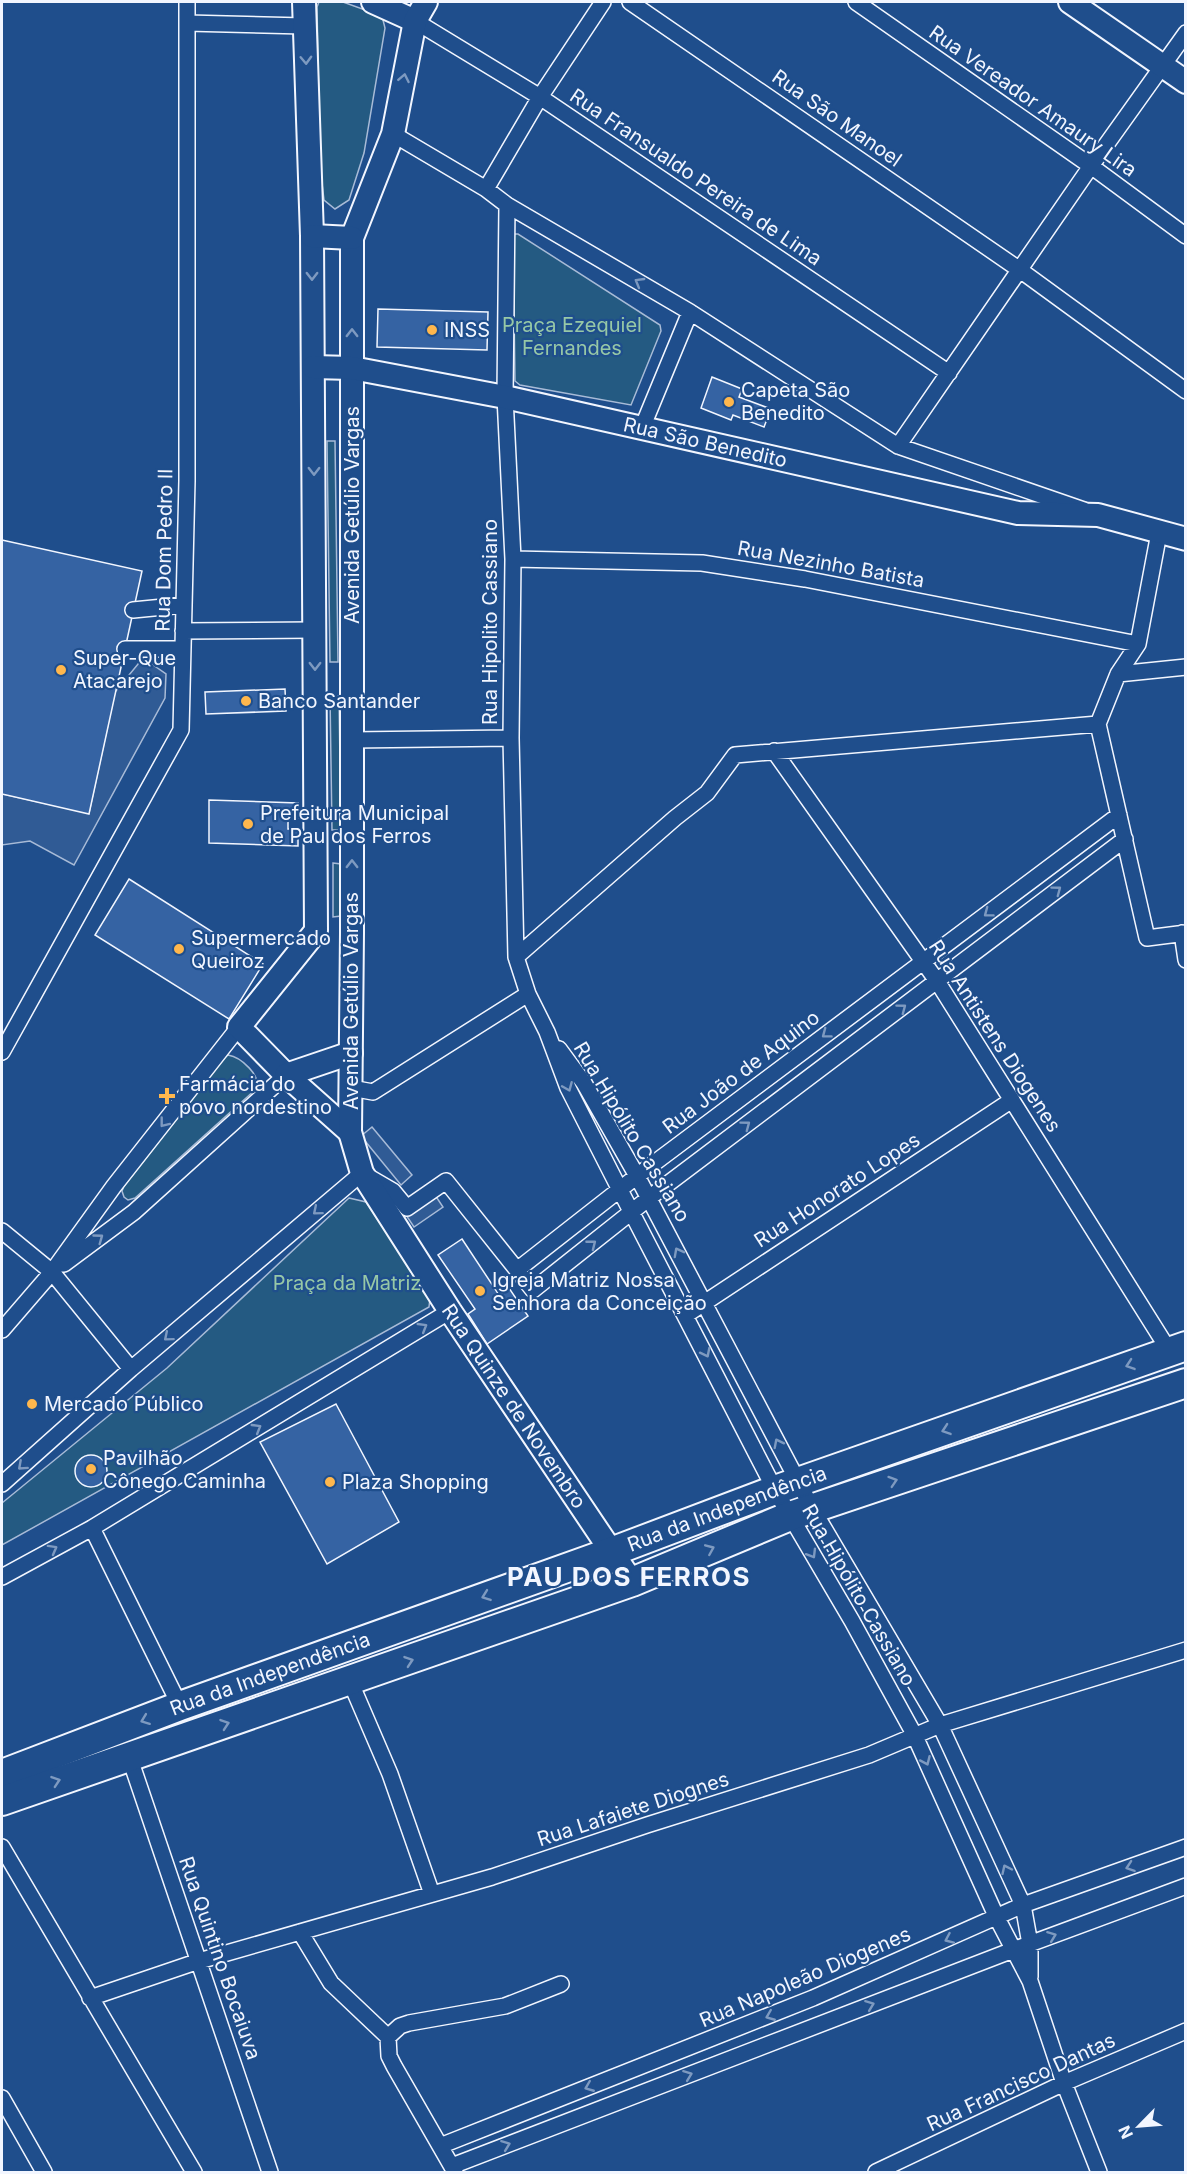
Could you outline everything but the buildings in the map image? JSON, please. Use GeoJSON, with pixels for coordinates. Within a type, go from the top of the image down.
{"type":"FeatureCollection","features":[{"type":"Feature","properties":{"kind":"highway","name":"Rua da Independência"},"geometry":{"type":"LineString","coordinates":[[2,1774],[180,1706],[787,1486],[1178,1349]]}},
{"type":"Feature","properties":{"kind":"highway","name":"Rua da Independência"},"geometry":{"type":"LineString","coordinates":[[2,1801],[632,1582],[801,1512],[1185,1383]]}},
{"type":"Feature","properties":{"kind":"main road","name":"Avenida Getúlio Vargas"},"geometry":{"type":"LineString","coordinates":[[304,2],[312,236],[316,931],[239,1027],[286,1075],[350,1132]]}},
{"type":"Feature","properties":{"kind":"main road"},"geometry":{"type":"LineString","coordinates":[[374,2],[420,11]]}},
{"type":"Feature","properties":{"kind":"main road"},"geometry":{"type":"LineString","coordinates":[[1070,2],[1185,82]]}},
{"type":"Feature","properties":{"kind":"main road","name":"Avenida Getúlio Vargas"},"geometry":{"type":"LineString","coordinates":[[350,1132],[352,238],[393,134],[420,11]]}},
{"type":"Feature","properties":{"kind":"main road"},"geometry":{"type":"LineString","coordinates":[[312,236],[352,238]]}},
{"type":"Feature","properties":{"kind":"main road","name":"Rua São Benedito"},"geometry":{"type":"LineString","coordinates":[[313,367],[352,368],[505,397],[1018,513],[1098,515],[1185,539]]}},
{"type":"Feature","properties":{"kind":"main road"},"geometry":{"type":"LineString","coordinates":[[286,1075],[351,1053]]}},
{"type":"Feature","properties":{"kind":"main road","name":"Rua Quinze de Novembro"},"geometry":{"type":"LineString","coordinates":[[350,1132],[362,1173],[450,1311],[632,1582]]}},
{"type":"Feature","properties":{"kind":"street","name":"Rua Dom Pedro II"},"geometry":{"type":"LineString","coordinates":[[2,1052],[181,730],[187,480],[187,2]]}},
{"type":"Feature","properties":{"kind":"street"},"geometry":{"type":"LineString","coordinates":[[486,189],[540,97],[603,2]]}},
{"type":"Feature","properties":{"kind":"street","name":"Rua São Manoel"},"geometry":{"type":"LineString","coordinates":[[630,2],[1020,270],[1185,392]]}},
{"type":"Feature","properties":{"kind":"street","name":"Rua Vereador Amaury Lira"},"geometry":{"type":"LineString","coordinates":[[856,2],[1091,166],[1185,236]]}},
{"type":"Feature","properties":{"kind":"street","name":"Rua Fransualdo Pereira de Lima"},"geometry":{"type":"LineString","coordinates":[[420,11],[540,97],[950,373]]}},
{"type":"Feature","properties":{"kind":"street"},"geometry":{"type":"LineString","coordinates":[[187,23],[304,26]]}},
{"type":"Feature","properties":{"kind":"street"},"geometry":{"type":"LineString","coordinates":[[898,446],[1185,33]]}},
{"type":"Feature","properties":{"kind":"street"},"geometry":{"type":"LineString","coordinates":[[393,134],[486,189],[507,205],[690,312],[898,446],[1098,515]]}},
{"type":"Feature","properties":{"kind":"street","name":"Rua Hipolito Cassiano"},"geometry":{"type":"LineString","coordinates":[[507,205],[505,397],[513,559],[512,738],[516,957],[528,994],[547,1032]]}},
{"type":"Feature","properties":{"kind":"street"},"geometry":{"type":"LineString","coordinates":[[642,428],[690,312]]}},
{"type":"Feature","properties":{"kind":"street"},"geometry":{"type":"LineString","coordinates":[[1159,532],[1138,644],[1118,674],[1098,724],[1148,938],[1184,933],[1185,960]]}},
{"type":"Feature","properties":{"kind":"street","name":"Rua Nezinho Batista"},"geometry":{"type":"LineString","coordinates":[[513,559],[702,563],[804,579],[1138,644]]}},
{"type":"Feature","properties":{"kind":"street"},"geometry":{"type":"LineString","coordinates":[[133,610],[184,605]]}},
{"type":"Feature","properties":{"kind":"street"},"geometry":{"type":"LineString","coordinates":[[183,631],[315,630]]}},
{"type":"Feature","properties":{"kind":"street"},"geometry":{"type":"LineString","coordinates":[[125,649],[183,649]]}},
{"type":"Feature","properties":{"kind":"street"},"geometry":{"type":"LineString","coordinates":[[1118,674],[1185,667]]}},
{"type":"Feature","properties":{"kind":"street"},"geometry":{"type":"LineString","coordinates":[[516,957],[675,818],[707,793],[735,755],[1098,724]]}},
{"type":"Feature","properties":{"kind":"street"},"geometry":{"type":"LineString","coordinates":[[352,740],[512,738]]}},
{"type":"Feature","properties":{"kind":"street","name":"Rua Antistens Diogenes"},"geometry":{"type":"LineString","coordinates":[[774,751],[924,961],[1012,1100],[1178,1349]]}},
{"type":"Feature","properties":{"kind":"street","name":"Rua João de Aquino"},"geometry":{"type":"LineString","coordinates":[[517,1270],[637,1176],[1119,815]]}},
{"type":"Feature","properties":{"kind":"street"},"geometry":{"type":"LineString","coordinates":[[2,1484],[131,1369],[362,1173],[393,1191],[407,1208],[446,1181],[533,1290],[649,1198],[1125,839]]}},
{"type":"Feature","properties":{"kind":"street"},"geometry":{"type":"LineString","coordinates":[[351,1088],[373,1092],[528,994]]}},
{"type":"Feature","properties":{"kind":"street"},"geometry":{"type":"LineString","coordinates":[[2,1330],[51,1272],[114,1186],[239,1027]]}},
{"type":"Feature","properties":{"kind":"street","name":"Rua Hipólito Cassiano"},"geometry":{"type":"LineString","coordinates":[[547,1032],[584,1083],[705,1302],[787,1486],[801,1512],[940,1725],[1023,1905],[1030,1944],[1030,1981]]}},
{"type":"Feature","properties":{"kind":"street","name":"Rua Hipólito Cassiano"},"geometry":{"type":"LineString","coordinates":[[547,1032],[568,1088],[620,1190],[686,1315],[787,1486],[852,1621],[914,1734],[997,1918],[1030,1981],[1064,2083],[1099,2172]]}},
{"type":"Feature","properties":{"kind":"street"},"geometry":{"type":"LineString","coordinates":[[51,1272],[134,1212],[286,1075]]}},
{"type":"Feature","properties":{"kind":"street","name":"Rua Honorato Lopes"},"geometry":{"type":"LineString","coordinates":[[686,1315],[1012,1100]]}},
{"type":"Feature","properties":{"kind":"street"},"geometry":{"type":"LineString","coordinates":[[2,1231],[51,1272],[131,1369]]}},
{"type":"Feature","properties":{"kind":"street"},"geometry":{"type":"LineString","coordinates":[[2,1577],[92,1528],[450,1311]]}},
{"type":"Feature","properties":{"kind":"street"},"geometry":{"type":"LineString","coordinates":[[92,1528],[180,1706]]}},
{"type":"Feature","properties":{"kind":"street","name":"Rua Lafaiete Diognes"},"geometry":{"type":"LineString","coordinates":[[90,1998],[199,1961],[492,1877],[646,1825],[869,1755],[914,1734],[940,1725],[1185,1650]]}},
{"type":"Feature","properties":{"kind":"street"},"geometry":{"type":"LineString","coordinates":[[350,1681],[390,1774],[432,1894]]}},
{"type":"Feature","properties":{"kind":"street","name":"Rua Quintino Bocaiuva"},"geometry":{"type":"LineString","coordinates":[[129,1756],[270,2172]]}},
{"type":"Feature","properties":{"kind":"street"},"geometry":{"type":"LineString","coordinates":[[2,1847],[194,2172]]}},
{"type":"Feature","properties":{"kind":"street","name":"Rua Napoleão Diogenes"},"geometry":{"type":"LineString","coordinates":[[440,2146],[813,1998],[1023,1905],[1185,1847]]}},
{"type":"Feature","properties":{"kind":"street"},"geometry":{"type":"LineString","coordinates":[[300,1932],[331,1983],[388,2037],[389,2056],[453,2169],[542,2132],[1185,1886]]}},
{"type":"Feature","properties":{"kind":"street"},"geometry":{"type":"LineString","coordinates":[[388,2037],[400,2026],[409,2023],[505,2006],[561,1984]]}},
{"type":"Feature","properties":{"kind":"street"},"geometry":{"type":"LineString","coordinates":[[813,1998],[825,2023]]}},
{"type":"Feature","properties":{"kind":"street","name":"Rua Francisco Dantas"},"geometry":{"type":"LineString","coordinates":[[876,2172],[1064,2083],[1185,2031]]}},
{"type":"Feature","properties":{"kind":"street"},"geometry":{"type":"LineString","coordinates":[[2,2098],[44,2172]]}},
{"type":"Feature","properties":{"kind":"street"},"geometry":{"type":"LineString","coordinates":[[533,2109],[542,2132]]}},
{"type":"Feature","properties":{"kind":"green space"},"geometry":{"type":"Polygon","coordinates":[[[319,2],[343,2],[382,16],[385,28],[364,153],[349,200],[335,209],[324,200],[320,167],[317,7],[319,2]]]}},
{"type":"Feature","properties":{"kind":"green space","name":"Praça Ezequiel Fernandes"},"geometry":{"type":"Polygon","coordinates":[[[515,234],[660,325],[661,331],[631,405],[520,385],[515,381],[513,238],[515,234]]]}},
{"type":"Feature","properties":{"kind":"green space"},"geometry":{"type":"Polygon","coordinates":[[[327,441],[335,441],[338,662],[330,662],[327,441]]]}},
{"type":"Feature","properties":{"kind":"green space"},"geometry":{"type":"Polygon","coordinates":[[[330,696],[333,698],[339,696],[341,830],[332,830],[330,696]]]}},
{"type":"Feature","properties":{"kind":"green space"},"geometry":{"type":"Polygon","coordinates":[[[333,863],[341,864],[341,916],[333,917],[333,863]]]}},
{"type":"Feature","properties":{"kind":"green space"},"geometry":{"type":"Polygon","coordinates":[[[228,1055],[239,1059],[249,1068],[256,1078],[256,1089],[135,1198],[128,1200],[122,1191],[124,1186],[228,1055]]]}},
{"type":"Feature","properties":{"kind":"green space","name":"Praça da Matriz"},"geometry":{"type":"Polygon","coordinates":[[[349,1198],[366,1202],[430,1298],[429,1307],[2,1545],[2,1503],[167,1368],[349,1198]]]}},
{"type":"Feature","properties":{"kind":"shaded area"},"geometry":{"type":"Polygon","coordinates":[[[143,658],[166,674],[165,698],[74,865],[30,841],[2,845],[2,794],[89,813],[115,692],[143,658]]]}},
{"type":"Feature","properties":{"kind":"shaded area"},"geometry":{"type":"Polygon","coordinates":[[[372,1127],[412,1175],[401,1185],[361,1136],[372,1127]]]}},
{"type":"Feature","properties":{"kind":"shaded area"},"geometry":{"type":"Polygon","coordinates":[[[435,1195],[443,1207],[414,1227],[406,1215],[435,1195]]]}},
{"type":"Feature","properties":{"kind":"place","name":"INSS"},"geometry":{"type":"Point","coordinates":[432,330]}},
{"type":"Feature","properties":{"kind":"place","name":"Capeta São Benedito"},"geometry":{"type":"Point","coordinates":[729,402]}},
{"type":"Feature","properties":{"kind":"place","name":"Super-Que Atacarejo"},"geometry":{"type":"Point","coordinates":[61,670]}},
{"type":"Feature","properties":{"kind":"place","name":"Banco Santander"},"geometry":{"type":"Point","coordinates":[246,701]}},
{"type":"Feature","properties":{"kind":"place","name":"Prefeitura Municipal de Pau dos Ferros"},"geometry":{"type":"Point","coordinates":[248,824]}},
{"type":"Feature","properties":{"kind":"place","name":"Supermercado Queiroz"},"geometry":{"type":"Point","coordinates":[179,949]}},
{"type":"Feature","properties":{"kind":"place","name":"Farmácia do povo nordestino"},"geometry":{"type":"Point","coordinates":[167,1096]}},
{"type":"Feature","properties":{"kind":"place","name":"Igreja Matriz Nossa Senhora da Conceição"},"geometry":{"type":"Point","coordinates":[480,1291]}},
{"type":"Feature","properties":{"kind":"place","name":"Mercado Público"},"geometry":{"type":"Point","coordinates":[32,1404]}},
{"type":"Feature","properties":{"kind":"place","name":"Pavilhão Cônego Caminha"},"geometry":{"type":"Point","coordinates":[91,1469]}},
{"type":"Feature","properties":{"kind":"place","name":"Plaza Shopping"},"geometry":{"type":"Point","coordinates":[330,1482]}},
{"type":"Feature","properties":{"kind":"district","name":"PAU DOS FERROS"},"geometry":{"type":"Point","coordinates":[629,1577]}}]}
